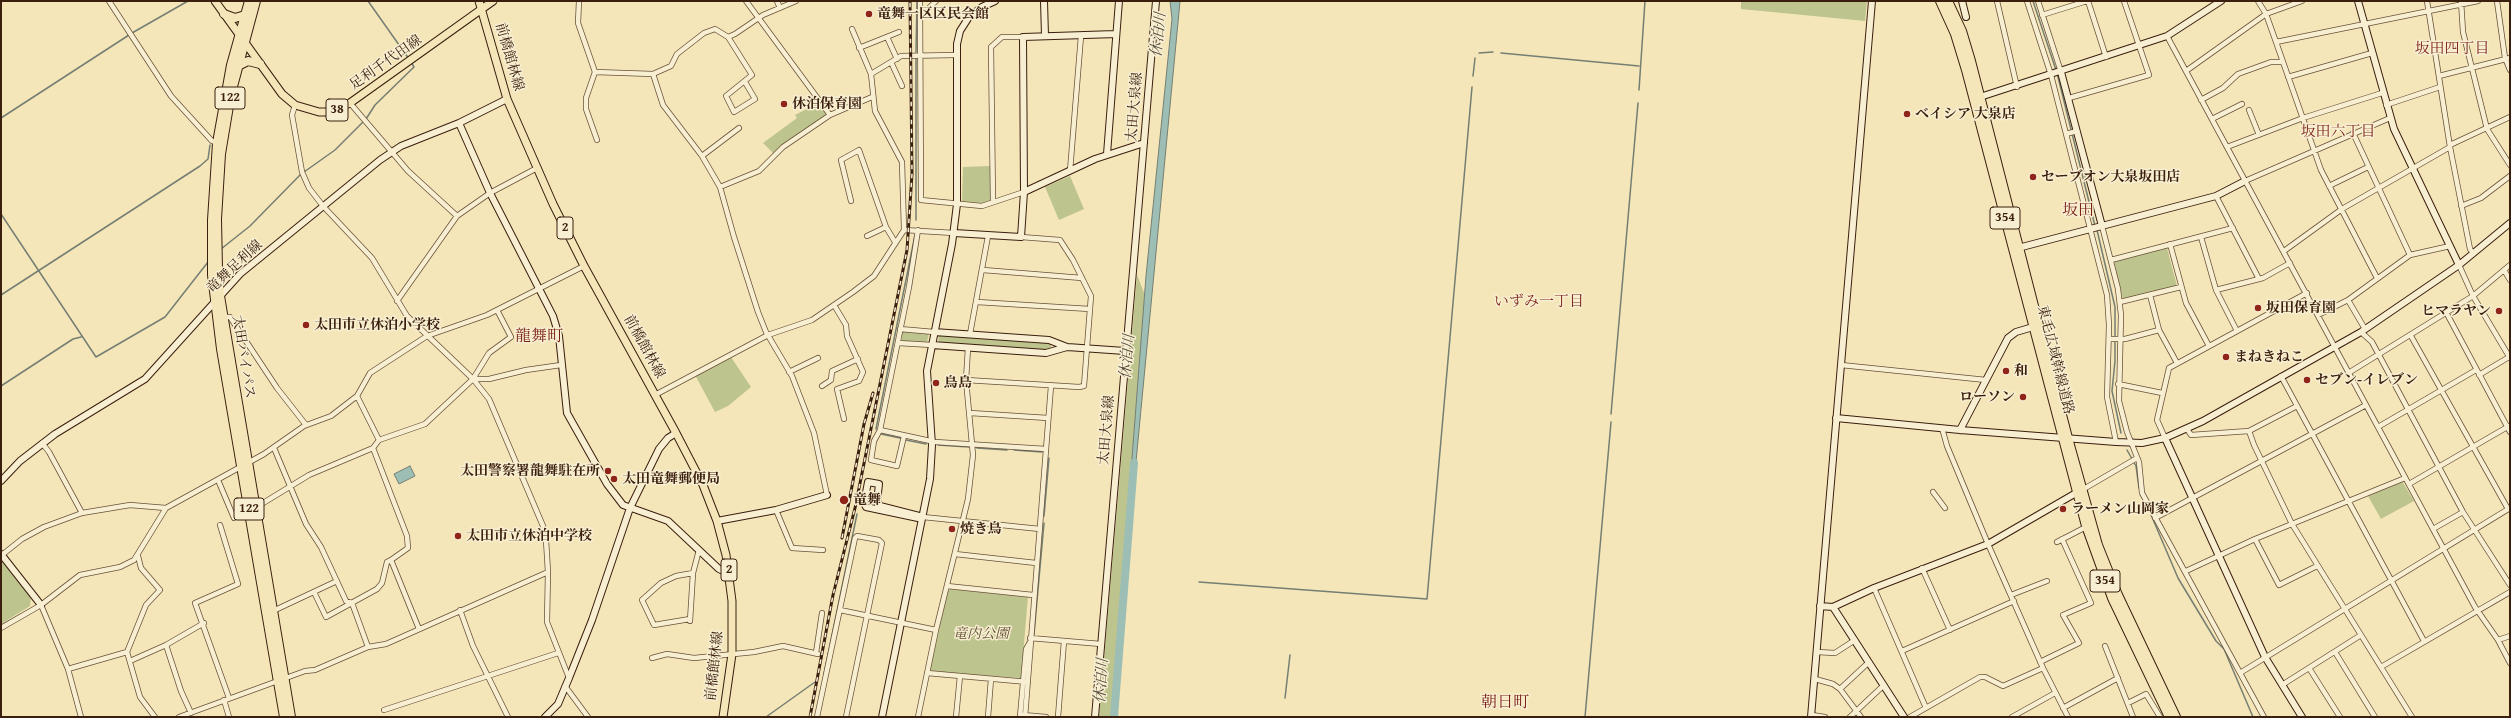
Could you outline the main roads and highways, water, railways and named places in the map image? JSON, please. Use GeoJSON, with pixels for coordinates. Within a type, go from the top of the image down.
{"type":"FeatureCollection","features":[{"type":"Feature","properties":{"kind":"highway","name":"太田バイパス"},"geometry":{"type":"LineString","coordinates":[[249,1],[229,72],[217,143],[211,250],[244,464],[281,680],[290,717]]}},
{"type":"Feature","properties":{"kind":"highway","name":"太田バイパス"},"geometry":{"type":"LineString","coordinates":[[256,1],[231,94],[221,161],[217,243],[218,299],[223,317],[244,464],[255,508],[273,611],[284,717]]}},
{"type":"Feature","properties":{"kind":"highway","name":"東毛広域幹線道路"},"geometry":{"type":"LineString","coordinates":[[1940,1],[1954,34],[1977,98],[2018,248],[2079,492],[2086,527],[2112,598],[2169,717]]}},
{"type":"Feature","properties":{"kind":"highway","name":"東毛広域幹線道路"},"geometry":{"type":"LineString","coordinates":[[1948,1],[1964,38],[1977,98],[2033,327],[2065,438]]}},
{"type":"Feature","properties":{"kind":"highway"},"geometry":{"type":"LineString","coordinates":[[224,14],[235,18],[245,14]]}},
{"type":"Feature","properties":{"kind":"highway"},"geometry":{"type":"LineString","coordinates":[[238,66],[248,61],[260,64]]}},
{"type":"Feature","properties":{"kind":"highway","name":"東毛広域幹線道路"},"geometry":{"type":"LineString","coordinates":[[2079,492],[2108,572],[2176,717]]}},
{"type":"Feature","properties":{"kind":"main road","name":"足利千代田線"},"geometry":{"type":"LineString","coordinates":[[215,1],[282,94],[295,105],[319,112],[330,112],[350,104],[493,1]]}},
{"type":"Feature","properties":{"kind":"main road","name":"前橋館林線"},"geometry":{"type":"LineString","coordinates":[[480,1],[508,99],[537,168],[584,266],[703,485],[717,521],[729,574],[732,602],[732,654],[723,717]]}},
{"type":"Feature","properties":{"kind":"water"},"geometry":{"type":"Polygon","coordinates":[[[1170,1],[1180,1],[1135,472],[1131,471],[1146,276],[1172,19],[1170,1]]]}},
{"type":"Feature","properties":{"kind":"water"},"geometry":{"type":"Polygon","coordinates":[[[410,466],[415,476],[399,484],[394,474],[410,466]]]}},
{"type":"Feature","properties":{"kind":"waterway"},"geometry":{"type":"LineString","coordinates":[[132,33],[188,1]]}},
{"type":"Feature","properties":{"kind":"waterway"},"geometry":{"type":"LineString","coordinates":[[368,1],[409,59]]}},
{"type":"Feature","properties":{"kind":"waterway"},"geometry":{"type":"LineString","coordinates":[[916,52],[917,1]]}},
{"type":"Feature","properties":{"kind":"waterway"},"geometry":{"type":"LineString","coordinates":[[1639,90],[1645,1]]}},
{"type":"Feature","properties":{"kind":"waterway"},"geometry":{"type":"LineString","coordinates":[[2033,1],[2056,70]]}},
{"type":"Feature","properties":{"kind":"waterway"},"geometry":{"type":"LineString","coordinates":[[1,118],[129,35]]}},
{"type":"Feature","properties":{"kind":"waterway"},"geometry":{"type":"LineString","coordinates":[[1479,53],[1493,52]]}},
{"type":"Feature","properties":{"kind":"waterway"},"geometry":{"type":"LineString","coordinates":[[1501,53],[1639,66]]}},
{"type":"Feature","properties":{"kind":"waterway"},"geometry":{"type":"LineString","coordinates":[[1473,76],[1475,58]]}},
{"type":"Feature","properties":{"kind":"waterway"},"geometry":{"type":"LineString","coordinates":[[916,59],[916,220]]}},
{"type":"Feature","properties":{"kind":"waterway"},"geometry":{"type":"LineString","coordinates":[[366,119],[375,105],[414,67],[411,62]]}},
{"type":"Feature","properties":{"kind":"waterway"},"geometry":{"type":"LineString","coordinates":[[2057,73],[2095,226]]}},
{"type":"Feature","properties":{"kind":"waterway"},"geometry":{"type":"LineString","coordinates":[[1199,582],[1427,599],[1472,87]]}},
{"type":"Feature","properties":{"kind":"waterway"},"geometry":{"type":"LineString","coordinates":[[1611,414],[1638,103]]}},
{"type":"Feature","properties":{"kind":"waterway"},"geometry":{"type":"LineString","coordinates":[[304,172],[335,150],[363,122]]}},
{"type":"Feature","properties":{"kind":"waterway"},"geometry":{"type":"LineString","coordinates":[[1,295],[200,166],[208,159],[210,145]]}},
{"type":"Feature","properties":{"kind":"waterway"},"geometry":{"type":"LineString","coordinates":[[221,249],[250,226],[301,174]]}},
{"type":"Feature","properties":{"kind":"waterway"},"geometry":{"type":"LineString","coordinates":[[1,214],[96,357],[165,317],[208,262]]}},
{"type":"Feature","properties":{"kind":"waterway"},"geometry":{"type":"LineString","coordinates":[[2097,230],[2115,307],[2115,361],[2112,391],[2121,433]]}},
{"type":"Feature","properties":{"kind":"waterway"},"geometry":{"type":"LineString","coordinates":[[876,429],[915,235]]}},
{"type":"Feature","properties":{"kind":"waterway"},"geometry":{"type":"LineString","coordinates":[[1,386],[73,339],[81,337]]}},
{"type":"Feature","properties":{"kind":"waterway"},"geometry":{"type":"LineString","coordinates":[[1585,717],[1611,422]]}},
{"type":"Feature","properties":{"kind":"waterway"},"geometry":{"type":"LineString","coordinates":[[881,434],[900,438]]}},
{"type":"Feature","properties":{"kind":"waterway"},"geometry":{"type":"LineString","coordinates":[[906,440],[926,444]]}},
{"type":"Feature","properties":{"kind":"waterway"},"geometry":{"type":"LineString","coordinates":[[938,445],[969,447]]}},
{"type":"Feature","properties":{"kind":"waterway"},"geometry":{"type":"LineString","coordinates":[[977,448],[1007,450]]}},
{"type":"Feature","properties":{"kind":"waterway"},"geometry":{"type":"LineString","coordinates":[[1014,450],[1042,452]]}},
{"type":"Feature","properties":{"kind":"waterway"},"geometry":{"type":"LineString","coordinates":[[2127,450],[2136,466],[2139,488]]}},
{"type":"Feature","properties":{"kind":"waterway"},"geometry":{"type":"LineString","coordinates":[[1044,516],[1049,458]]}},
{"type":"Feature","properties":{"kind":"waterway","name":"休泊川"},"geometry":{"type":"LineString","coordinates":[[1114,717],[1134,463]]}},
{"type":"Feature","properties":{"kind":"waterway"},"geometry":{"type":"LineString","coordinates":[[2149,510],[2178,578],[2216,641],[2224,649],[2253,717]]}},
{"type":"Feature","properties":{"kind":"waterway"},"geometry":{"type":"LineString","coordinates":[[824,674],[857,514]]}},
{"type":"Feature","properties":{"kind":"waterway"},"geometry":{"type":"LineString","coordinates":[[1034,634],[1044,523]]}},
{"type":"Feature","properties":{"kind":"waterway"},"geometry":{"type":"LineString","coordinates":[[1285,698],[1290,655]]}},
{"type":"Feature","properties":{"kind":"waterway"},"geometry":{"type":"LineString","coordinates":[[766,717],[815,682]]}},
{"type":"Feature","properties":{"kind":"railway"},"geometry":{"type":"LineString","coordinates":[[810,717],[833,595],[855,508],[907,250],[912,174],[910,1]]}},
{"type":"Feature","properties":{"kind":"railway"},"geometry":{"type":"LineString","coordinates":[[842,538],[864,424],[873,393]]}},
{"type":"Feature","properties":{"kind":"place","name":"竜舞一区区民会館"},"geometry":{"type":"Point","coordinates":[869,14]}},
{"type":"Feature","properties":{"kind":"place","name":"休泊保育園"},"geometry":{"type":"Point","coordinates":[784,104]}},
{"type":"Feature","properties":{"kind":"place","name":"ベイシア 大泉店"},"geometry":{"type":"Point","coordinates":[1907,114]}},
{"type":"Feature","properties":{"kind":"place","name":"セーブオン大泉坂田店"},"geometry":{"type":"Point","coordinates":[2033,177]}},
{"type":"Feature","properties":{"kind":"place","name":"坂田保育園"},"geometry":{"type":"Point","coordinates":[2258,308]}},
{"type":"Feature","properties":{"kind":"place","name":"ヒマラヤン"},"geometry":{"type":"Point","coordinates":[2499,311]}},
{"type":"Feature","properties":{"kind":"place","name":"太田市立休泊小学校"},"geometry":{"type":"Point","coordinates":[306,325]}},
{"type":"Feature","properties":{"kind":"place","name":"まねきねこ"},"geometry":{"type":"Point","coordinates":[2226,357]}},
{"type":"Feature","properties":{"kind":"place","name":"和"},"geometry":{"type":"Point","coordinates":[2006,371]}},
{"type":"Feature","properties":{"kind":"place","name":"セブン-イレブン"},"geometry":{"type":"Point","coordinates":[2307,380]}},
{"type":"Feature","properties":{"kind":"place","name":"鳥島"},"geometry":{"type":"Point","coordinates":[936,383]}},
{"type":"Feature","properties":{"kind":"place","name":"ローソン"},"geometry":{"type":"Point","coordinates":[2023,397]}},
{"type":"Feature","properties":{"kind":"place","name":"太田警察署龍舞駐在所"},"geometry":{"type":"Point","coordinates":[608,471]}},
{"type":"Feature","properties":{"kind":"place","name":"太田竜舞郵便局"},"geometry":{"type":"Point","coordinates":[614,479]}},
{"type":"Feature","properties":{"kind":"place","name":"竜舞"},"geometry":{"type":"Point","coordinates":[844,500]}},
{"type":"Feature","properties":{"kind":"place","name":"ラーメン山岡家"},"geometry":{"type":"Point","coordinates":[2063,509]}},
{"type":"Feature","properties":{"kind":"place","name":"焼き鳥"},"geometry":{"type":"Point","coordinates":[952,529]}},
{"type":"Feature","properties":{"kind":"place","name":"太田市立休泊中学校"},"geometry":{"type":"Point","coordinates":[458,536]}},
{"type":"Feature","properties":{"kind":"district","name":"坂田四丁目"},"geometry":{"type":"Point","coordinates":[2452,49]}},
{"type":"Feature","properties":{"kind":"district","name":"坂田六丁目"},"geometry":{"type":"Point","coordinates":[2338,132]}},
{"type":"Feature","properties":{"kind":"district","name":"坂田"},"geometry":{"type":"Point","coordinates":[2078,211]}},
{"type":"Feature","properties":{"kind":"district","name":"いずみ一丁目"},"geometry":{"type":"Point","coordinates":[1539,302]}},
{"type":"Feature","properties":{"kind":"district","name":"龍舞町"},"geometry":{"type":"Point","coordinates":[539,337]}},
{"type":"Feature","properties":{"kind":"district","name":"朝日町"},"geometry":{"type":"Point","coordinates":[1505,703]}},
{"type":"Feature","properties":{"kind":"park label","name":"竜内公園"},"geometry":{"type":"Point","coordinates":[981,634]}}]}
